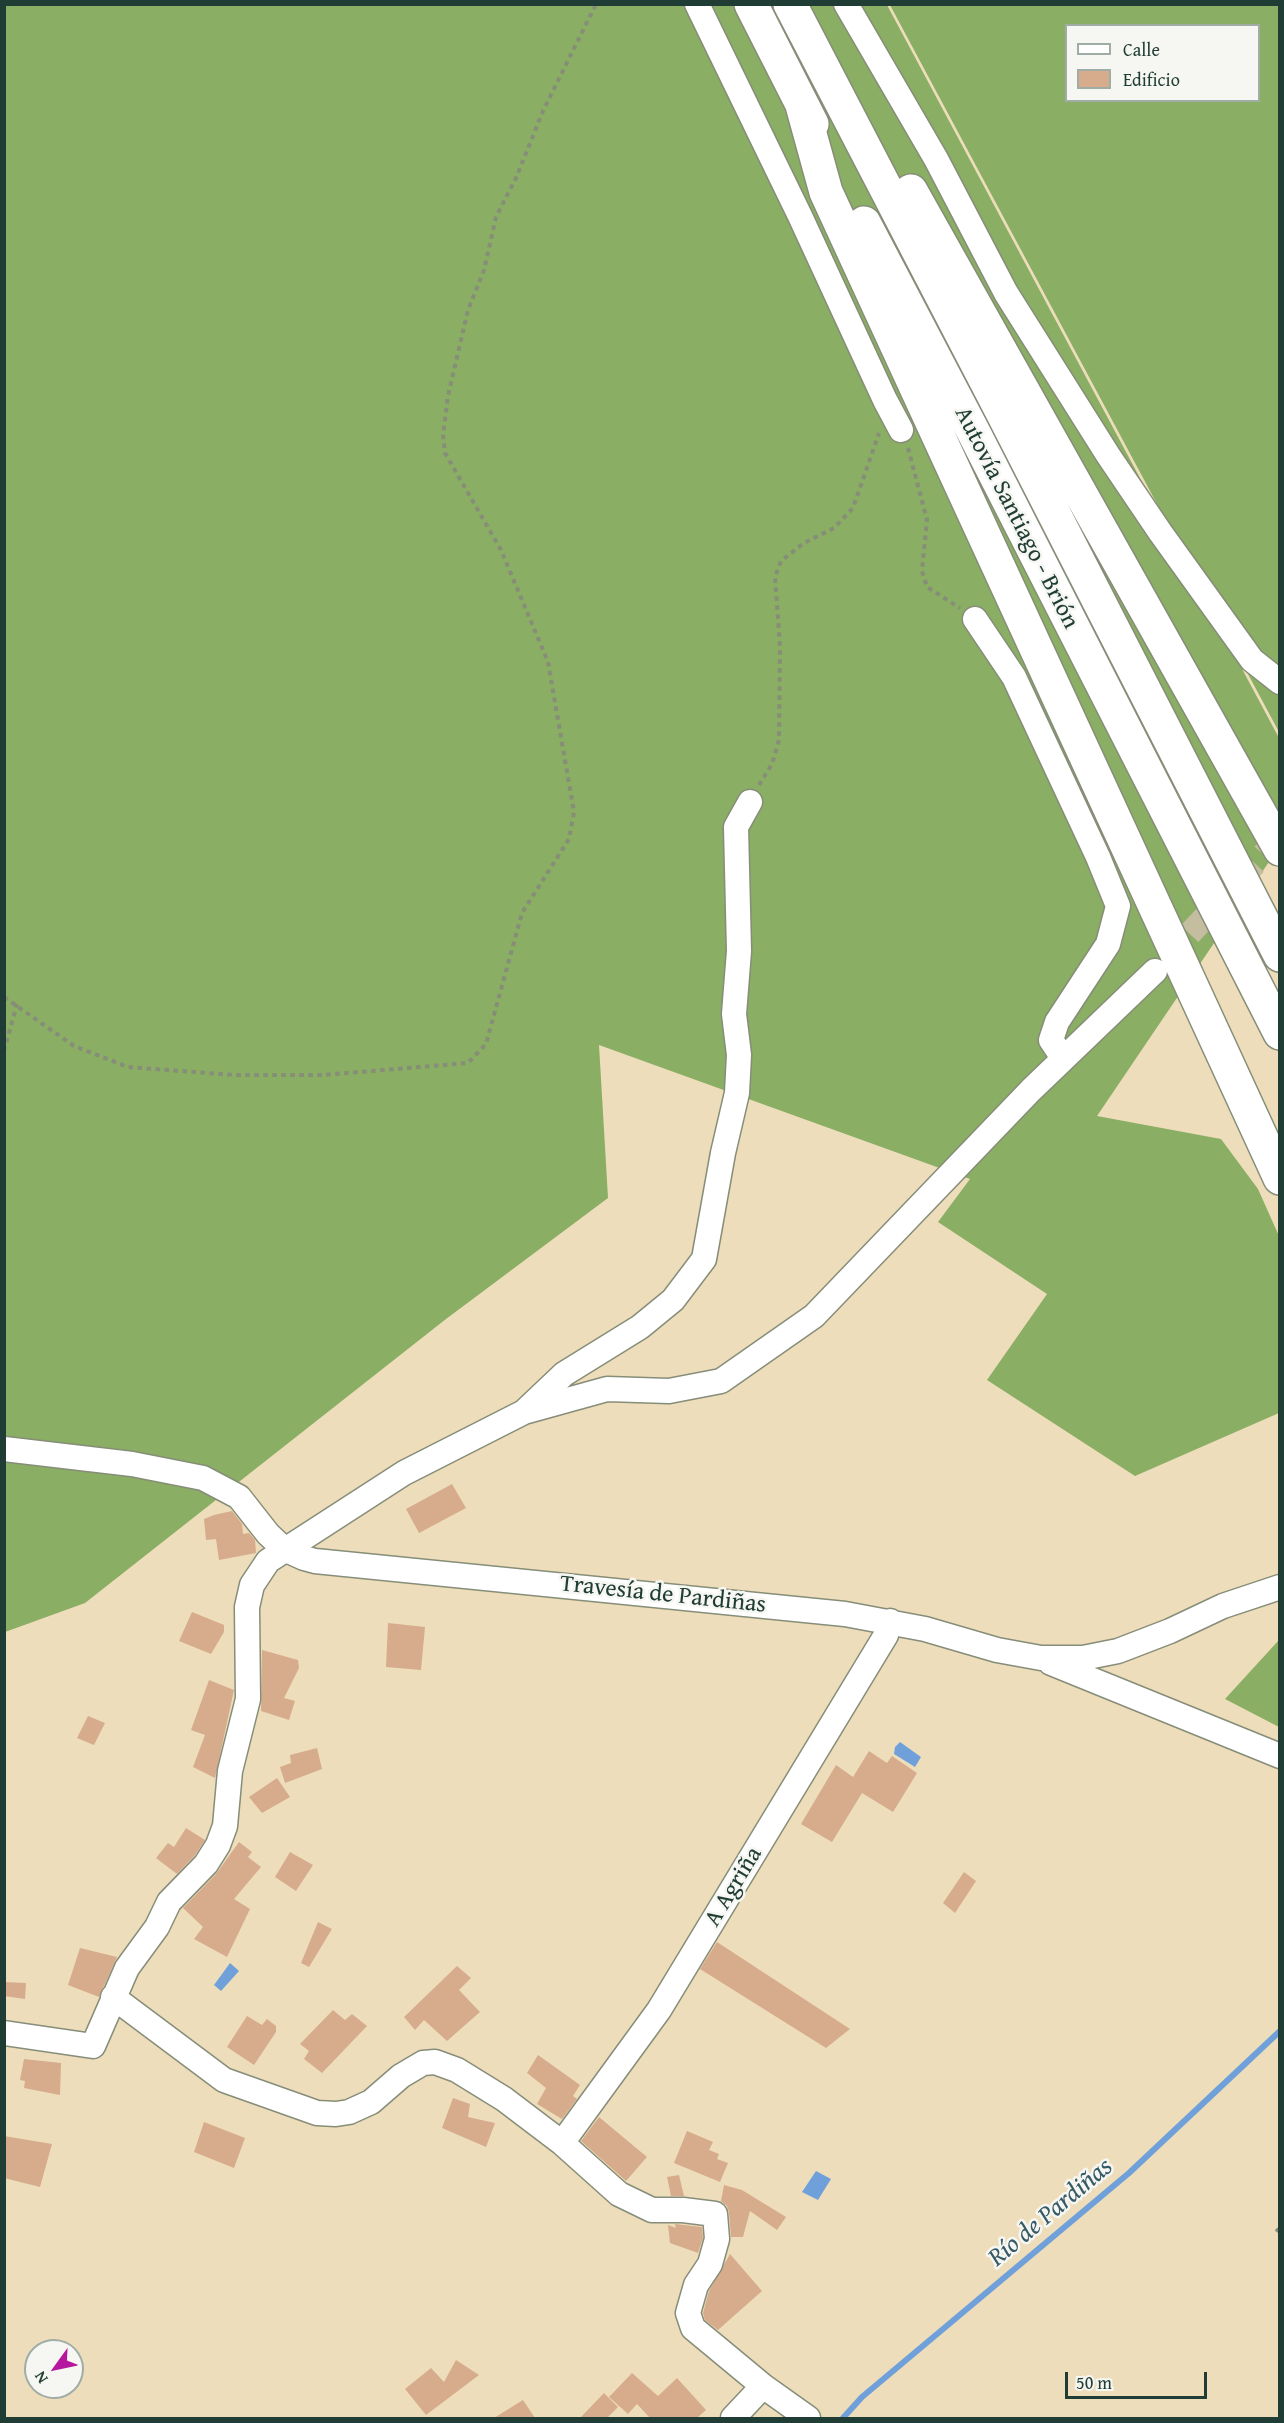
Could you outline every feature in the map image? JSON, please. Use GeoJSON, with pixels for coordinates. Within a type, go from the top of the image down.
{"type":"FeatureCollection","features":[{"type":"Feature","properties":{"kind":"highway","name":"Autovía Santiago - Brión"},"geometry":{"type":"LineString","coordinates":[[751,4],[974,433],[1280,1033]]}},
{"type":"Feature","properties":{"kind":"highway","name":"Autovía Santiago - Brión"},"geometry":{"type":"LineString","coordinates":[[790,4],[1280,955]]}},
{"type":"Feature","properties":{"kind":"highway"},"geometry":{"type":"LineString","coordinates":[[814,51],[851,87],[1031,402],[1280,849]]}},
{"type":"Feature","properties":{"kind":"highway"},"geometry":{"type":"LineString","coordinates":[[802,105],[826,192],[1280,1178]]}},
{"type":"Feature","properties":{"kind":"street"},"geometry":{"type":"LineString","coordinates":[[697,4],[897,422]]}},
{"type":"Feature","properties":{"kind":"street"},"geometry":{"type":"LineString","coordinates":[[846,4],[936,159],[1006,293],[1108,455],[1252,660],[1280,682]]}},
{"type":"Feature","properties":{"kind":"street"},"geometry":{"type":"LineString","coordinates":[[975,619],[1014,677],[1098,857],[1118,906],[1108,944],[1057,1022],[1051,1040],[1063,1058]]}},
{"type":"Feature","properties":{"kind":"street"},"geometry":{"type":"LineString","coordinates":[[524,1412],[564,1374],[640,1327],[673,1300],[704,1259],[723,1153],[737,1093],[738,1055],[734,1014],[739,951],[736,827],[750,802]]}},
{"type":"Feature","properties":{"kind":"street"},"geometry":{"type":"LineString","coordinates":[[4,2033],[93,2046],[127,1968],[158,1927],[169,1902],[206,1864],[218,1845],[225,1826],[230,1771],[248,1699],[247,1607],[252,1585],[268,1561],[404,1473],[524,1412],[607,1389],[669,1391],[721,1381],[814,1316],[960,1162],[1063,1058],[1155,971]]}},
{"type":"Feature","properties":{"kind":"street"},"geometry":{"type":"LineString","coordinates":[[4,1449],[132,1464],[203,1478],[239,1497],[268,1534],[284,1549]]}},
{"type":"Feature","properties":{"kind":"street","name":"Travesía de Pardiñas"},"geometry":{"type":"LineString","coordinates":[[284,1549],[304,1558],[322,1562],[818,1611],[890,1621],[996,1650],[1041,1658]]}},
{"type":"Feature","properties":{"kind":"street"},"geometry":{"type":"LineString","coordinates":[[1041,1658],[1083,1658],[1118,1652],[1223,1606],[1280,1587]]}},
{"type":"Feature","properties":{"kind":"street","name":"A Agriña"},"geometry":{"type":"LineString","coordinates":[[562,2143],[659,2010],[886,1635],[890,1621]]}},
{"type":"Feature","properties":{"kind":"street"},"geometry":{"type":"LineString","coordinates":[[1041,1658],[1280,1756]]}},
{"type":"Feature","properties":{"kind":"street"},"geometry":{"type":"LineString","coordinates":[[113,1997],[224,2080],[317,2113],[348,2112],[371,2102],[402,2076],[423,2063],[435,2062],[457,2070],[504,2099],[562,2143],[619,2194],[652,2210],[683,2210],[715,2214],[717,2240],[710,2264],[696,2285],[688,2313],[693,2328],[763,2386],[808,2418]]}},
{"type":"Feature","properties":{"kind":"street"},"geometry":{"type":"LineString","coordinates":[[733,2418],[763,2386]]}},
{"type":"Feature","properties":{"kind":"path"},"geometry":{"type":"LineString","coordinates":[[4,997],[74,1046],[128,1067],[234,1074],[322,1075],[468,1063],[486,1044],[522,913],[569,839],[574,812],[548,662],[501,550],[445,453],[443,435],[448,396],[468,310],[484,270],[496,217],[516,178],[543,111],[596,4]]}},
{"type":"Feature","properties":{"kind":"path"},"geometry":{"type":"LineString","coordinates":[[750,802],[772,764],[779,740],[780,647],[775,577],[781,561],[804,543],[834,528],[853,508],[885,419],[897,422],[914,466],[927,520],[922,571],[927,587],[975,619]]}},
{"type":"Feature","properties":{"kind":"path"},"geometry":{"type":"LineString","coordinates":[[4,1051],[17,1004]]}},
{"type":"Feature","properties":{"kind":"green space"},"geometry":{"type":"Polygon","coordinates":[[[5,5],[887,5],[1279,738],[1279,847],[1097,1116],[1221,1139],[1258,1189],[1279,1236],[1279,1413],[1135,1476],[987,1380],[1047,1294],[938,1222],[970,1179],[599,1045],[608,1198],[446,1319],[85,1603],[5,1632],[5,5]]]}},
{"type":"Feature","properties":{"kind":"green space"},"geometry":{"type":"Polygon","coordinates":[[[890,5],[1279,5],[1279,732],[890,5]]]}},
{"type":"Feature","properties":{"kind":"green space"},"geometry":{"type":"Polygon","coordinates":[[[1279,1640],[1279,1727],[1225,1699],[1279,1640]]]}},
{"type":"Feature","properties":{"kind":"water"},"geometry":{"type":"Polygon","coordinates":[[[900,1742],[921,1757],[915,1767],[894,1754],[895,1747],[900,1742]]]}},
{"type":"Feature","properties":{"kind":"water"},"geometry":{"type":"Polygon","coordinates":[[[230,1963],[239,1971],[221,1991],[214,1985],[230,1963]]]}},
{"type":"Feature","properties":{"kind":"water"},"geometry":{"type":"Polygon","coordinates":[[[816,2171],[831,2179],[818,2200],[802,2192],[816,2171]]]}},
{"type":"Feature","properties":{"kind":"building"},"geometry":{"type":"Polygon","coordinates":[[[452,1484],[466,1508],[419,1533],[406,1509],[452,1484]]]}},
{"type":"Feature","properties":{"kind":"building"},"geometry":{"type":"Polygon","coordinates":[[[232,1511],[242,1524],[243,1534],[249,1533],[255,1540],[256,1553],[219,1560],[216,1539],[206,1540],[204,1519],[232,1511]]]}},
{"type":"Feature","properties":{"kind":"building"},"geometry":{"type":"Polygon","coordinates":[[[192,1612],[224,1625],[224,1632],[211,1654],[179,1641],[192,1612]]]}},
{"type":"Feature","properties":{"kind":"building"},"geometry":{"type":"Polygon","coordinates":[[[388,1623],[425,1627],[421,1670],[386,1667],[388,1623]]]}},
{"type":"Feature","properties":{"kind":"building"},"geometry":{"type":"Polygon","coordinates":[[[262,1650],[298,1660],[299,1668],[284,1698],[295,1701],[289,1720],[261,1711],[262,1650]]]}},
{"type":"Feature","properties":{"kind":"building"},"geometry":{"type":"Polygon","coordinates":[[[209,1680],[234,1690],[215,1778],[193,1767],[205,1735],[191,1730],[209,1680]]]}},
{"type":"Feature","properties":{"kind":"building"},"geometry":{"type":"Polygon","coordinates":[[[88,1716],[105,1723],[94,1745],[77,1738],[88,1716]]]}},
{"type":"Feature","properties":{"kind":"building"},"geometry":{"type":"Polygon","coordinates":[[[317,1748],[322,1769],[285,1783],[280,1767],[291,1763],[290,1755],[317,1748]]]}},
{"type":"Feature","properties":{"kind":"building"},"geometry":{"type":"Polygon","coordinates":[[[869,1751],[887,1763],[892,1756],[917,1773],[893,1812],[862,1793],[832,1842],[801,1824],[836,1765],[853,1777],[869,1751]]]}},
{"type":"Feature","properties":{"kind":"building"},"geometry":{"type":"Polygon","coordinates":[[[277,1778],[290,1797],[262,1813],[249,1797],[277,1778]]]}},
{"type":"Feature","properties":{"kind":"building"},"geometry":{"type":"Polygon","coordinates":[[[186,1828],[205,1840],[195,1855],[177,1874],[156,1858],[168,1843],[174,1847],[186,1828]]]}},
{"type":"Feature","properties":{"kind":"building"},"geometry":{"type":"Polygon","coordinates":[[[239,1842],[252,1852],[248,1857],[261,1867],[234,1899],[250,1909],[227,1957],[194,1939],[203,1927],[183,1908],[216,1874],[239,1842]]]}},
{"type":"Feature","properties":{"kind":"building"},"geometry":{"type":"Polygon","coordinates":[[[290,1852],[313,1865],[296,1891],[275,1877],[290,1852]]]}},
{"type":"Feature","properties":{"kind":"building"},"geometry":{"type":"Polygon","coordinates":[[[964,1872],[976,1881],[955,1913],[943,1903],[964,1872]]]}},
{"type":"Feature","properties":{"kind":"building"},"geometry":{"type":"Polygon","coordinates":[[[318,1922],[332,1929],[309,1967],[301,1963],[318,1922]]]}},
{"type":"Feature","properties":{"kind":"building"},"geometry":{"type":"Polygon","coordinates":[[[717,1942],[850,2029],[826,2048],[700,1969],[717,1942]]]}},
{"type":"Feature","properties":{"kind":"building"},"geometry":{"type":"Polygon","coordinates":[[[80,1948],[117,1957],[99,1997],[68,1985],[80,1948]]]}},
{"type":"Feature","properties":{"kind":"building"},"geometry":{"type":"Polygon","coordinates":[[[457,1966],[471,1978],[459,1990],[480,2012],[447,2041],[424,2020],[415,2030],[404,2017],[457,1966]]]}},
{"type":"Feature","properties":{"kind":"building"},"geometry":{"type":"Polygon","coordinates":[[[4,1982],[26,1983],[25,1999],[4,1996],[4,1982]]]}},
{"type":"Feature","properties":{"kind":"building"},"geometry":{"type":"Polygon","coordinates":[[[333,2010],[345,2020],[352,2014],[367,2026],[322,2073],[304,2059],[309,2051],[300,2044],[333,2010]]]}},
{"type":"Feature","properties":{"kind":"building"},"geometry":{"type":"Polygon","coordinates":[[[247,2016],[262,2025],[267,2019],[276,2026],[276,2032],[254,2065],[227,2047],[247,2016]]]}},
{"type":"Feature","properties":{"kind":"building"},"geometry":{"type":"Polygon","coordinates":[[[538,2055],[580,2085],[573,2096],[577,2099],[562,2119],[537,2104],[546,2088],[527,2073],[538,2055]]]}},
{"type":"Feature","properties":{"kind":"building"},"geometry":{"type":"Polygon","coordinates":[[[24,2059],[61,2063],[60,2095],[24,2088],[25,2081],[20,2080],[24,2059]]]}},
{"type":"Feature","properties":{"kind":"building"},"geometry":{"type":"Polygon","coordinates":[[[453,2098],[470,2104],[468,2117],[495,2123],[486,2147],[442,2128],[453,2098]]]}},
{"type":"Feature","properties":{"kind":"building"},"geometry":{"type":"Polygon","coordinates":[[[599,2117],[647,2157],[626,2181],[581,2141],[599,2117]]]}},
{"type":"Feature","properties":{"kind":"building"},"geometry":{"type":"Polygon","coordinates":[[[204,2122],[245,2138],[234,2168],[194,2152],[204,2122]]]}},
{"type":"Feature","properties":{"kind":"building"},"geometry":{"type":"Polygon","coordinates":[[[687,2131],[713,2142],[709,2150],[719,2154],[717,2159],[728,2163],[720,2182],[674,2163],[687,2131]]]}},
{"type":"Feature","properties":{"kind":"building"},"geometry":{"type":"Polygon","coordinates":[[[4,2136],[52,2144],[40,2187],[4,2178],[4,2136]]]}},
{"type":"Feature","properties":{"kind":"building"},"geometry":{"type":"Polygon","coordinates":[[[679,2175],[684,2196],[671,2196],[667,2177],[679,2175]]]}},
{"type":"Feature","properties":{"kind":"building"},"geometry":{"type":"Polygon","coordinates":[[[724,2185],[742,2190],[786,2217],[777,2230],[750,2211],[743,2237],[731,2237],[729,2212],[727,2206],[721,2201],[724,2185]]]}},
{"type":"Feature","properties":{"kind":"building"},"geometry":{"type":"Polygon","coordinates":[[[675,2224],[702,2227],[703,2238],[698,2253],[670,2243],[668,2225],[676,2228],[675,2224]]]}},
{"type":"Feature","properties":{"kind":"building"},"geometry":{"type":"Polygon","coordinates":[[[730,2254],[762,2291],[718,2330],[705,2320],[703,2313],[709,2291],[730,2254]]]}},
{"type":"Feature","properties":{"kind":"building"},"geometry":{"type":"Polygon","coordinates":[[[456,2360],[479,2375],[426,2415],[405,2389],[431,2368],[444,2382],[456,2360]]]}},
{"type":"Feature","properties":{"kind":"building"},"geometry":{"type":"Polygon","coordinates":[[[632,2373],[658,2396],[677,2378],[706,2410],[697,2418],[650,2418],[637,2404],[628,2414],[609,2397],[632,2373]]]}},
{"type":"Feature","properties":{"kind":"building"},"geometry":{"type":"Polygon","coordinates":[[[604,2393],[618,2407],[607,2418],[580,2418],[604,2393]]]}},
{"type":"Feature","properties":{"kind":"building"},"geometry":{"type":"Polygon","coordinates":[[[523,2400],[535,2418],[494,2418],[523,2400]]]}},
{"type":"Feature","properties":{"kind":"waterway","name":"Río de Pardiñas"},"geometry":{"type":"LineString","coordinates":[[843,2418],[862,2397],[1129,2173],[1280,2031]]}},
{"type":"Feature","properties":{"kind":"tunnel"},"geometry":{"type":"LineString","coordinates":[[1165,960],[1280,837]]}}]}
